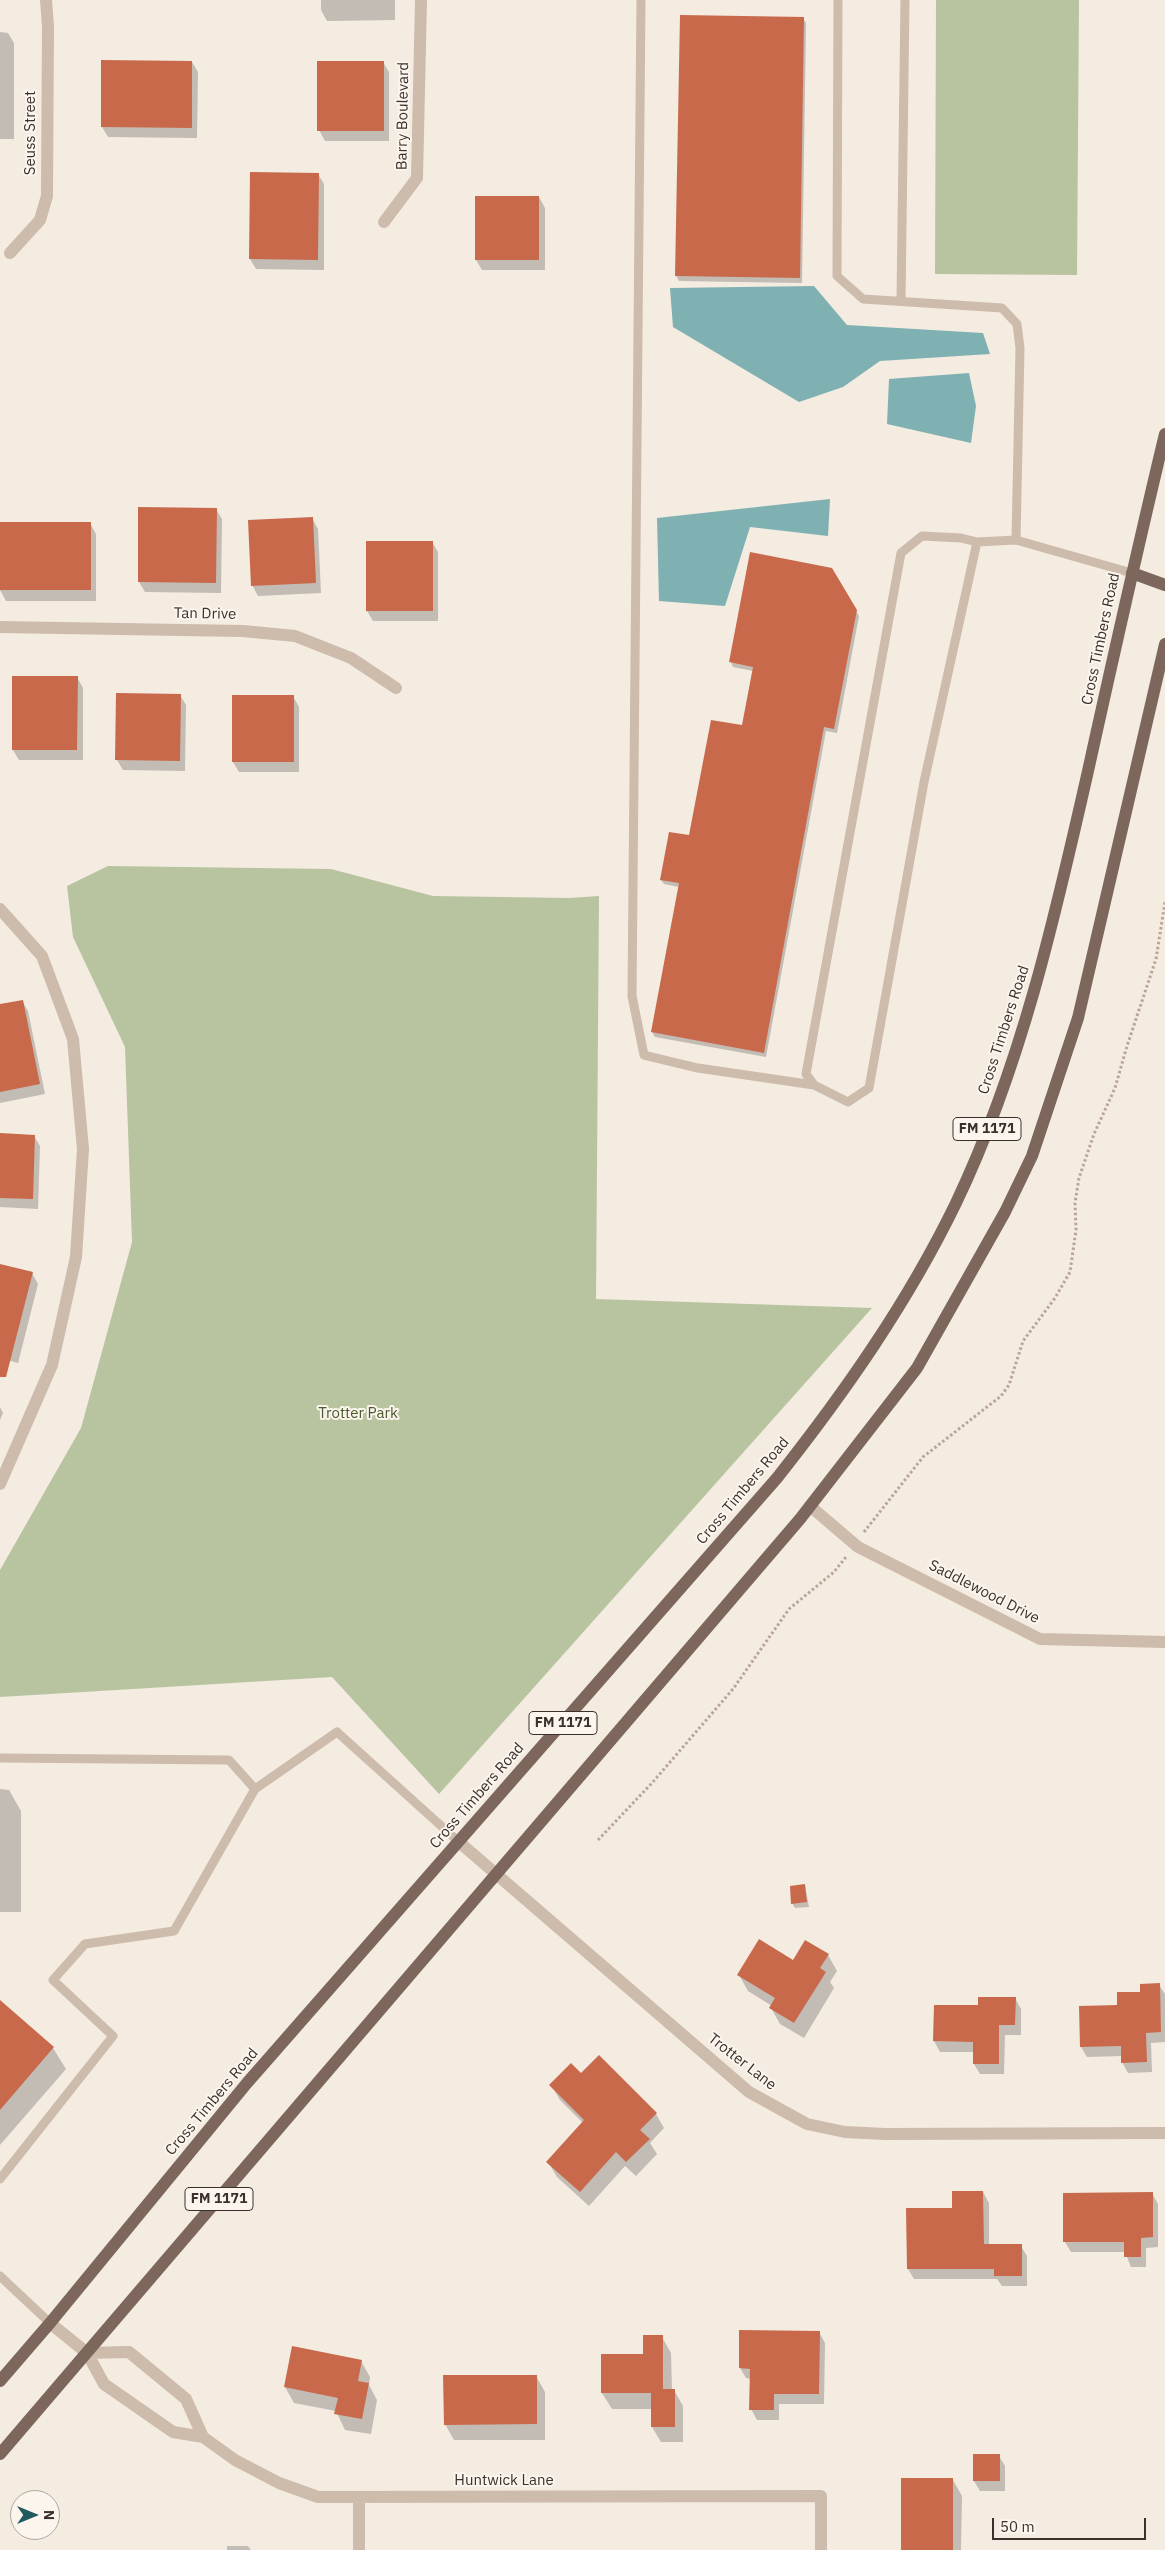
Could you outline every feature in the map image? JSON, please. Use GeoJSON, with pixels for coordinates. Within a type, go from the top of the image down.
{"type":"FeatureCollection","features":[{"type":"Feature","properties":{"kind":"main road","name":"Cross Timbers Road"},"geometry":{"type":"LineString","coordinates":[[0,2381],[248,2083],[777,1478],[830,1412],[905,1298],[978,1154],[999,1099],[1038,978],[1076,824],[1165,434]]}},
{"type":"Feature","properties":{"kind":"main road"},"geometry":{"type":"LineString","coordinates":[[1132,573],[1165,585]]}},
{"type":"Feature","properties":{"kind":"main road","name":"FM 1171"},"geometry":{"type":"LineString","coordinates":[[0,2454],[810,1506],[917,1368],[1005,1212],[1032,1156],[1082,1001],[1165,644]]}},
{"type":"Feature","properties":{"kind":"street","name":"Seuss Street"},"geometry":{"type":"LineString","coordinates":[[10,253],[40,220],[47,196],[48,26],[46,0]]}},
{"type":"Feature","properties":{"kind":"street","name":"Barry Boulevard"},"geometry":{"type":"LineString","coordinates":[[384,222],[417,178],[422,0]]}},
{"type":"Feature","properties":{"kind":"street","name":"Tan Drive"},"geometry":{"type":"LineString","coordinates":[[0,627],[243,631],[295,636],[351,658],[396,688]]}},
{"type":"Feature","properties":{"kind":"street"},"geometry":{"type":"LineString","coordinates":[[0,909],[42,956],[74,1039],[83,1149],[76,1258],[52,1365],[0,1484]]}},
{"type":"Feature","properties":{"kind":"street","name":"Saddlewood Drive"},"geometry":{"type":"LineString","coordinates":[[810,1506],[855,1544],[1040,1639],[1165,1642]]}},
{"type":"Feature","properties":{"kind":"street","name":"Trotter Lane"},"geometry":{"type":"LineString","coordinates":[[459,1842],[495,1876],[749,2092],[807,2124],[845,2132],[885,2134],[1165,2133]]}},
{"type":"Feature","properties":{"kind":"street","name":"Huntwick Lane"},"geometry":{"type":"LineString","coordinates":[[50,2323],[87,2353],[104,2384],[173,2432],[202,2437],[235,2460],[280,2483],[318,2497],[820,2496],[821,2550]]}},
{"type":"Feature","properties":{"kind":"street"},"geometry":{"type":"LineString","coordinates":[[87,2353],[129,2352],[186,2399],[202,2437]]}},
{"type":"Feature","properties":{"kind":"street"},"geometry":{"type":"LineString","coordinates":[[359,2550],[360,2498]]}},
{"type":"Feature","properties":{"kind":"lane"},"geometry":{"type":"LineString","coordinates":[[641,0],[632,996],[644,1055],[698,1068],[814,1085],[848,1102],[868,1088],[924,782],[978,542]]}},
{"type":"Feature","properties":{"kind":"lane"},"geometry":{"type":"LineString","coordinates":[[838,0],[836,276],[863,299],[1002,308],[1017,324],[1020,348],[1016,540]]}},
{"type":"Feature","properties":{"kind":"lane"},"geometry":{"type":"LineString","coordinates":[[901,301],[905,0]]}},
{"type":"Feature","properties":{"kind":"lane"},"geometry":{"type":"LineString","coordinates":[[814,1085],[806,1074],[900,553],[922,536],[961,538],[978,542],[1016,540],[1132,573]]}},
{"type":"Feature","properties":{"kind":"lane"},"geometry":{"type":"LineString","coordinates":[[0,2179],[113,2036],[53,1980],[85,1944],[174,1931],[255,1789],[337,1732],[459,1842]]}},
{"type":"Feature","properties":{"kind":"lane"},"geometry":{"type":"LineString","coordinates":[[0,1758],[229,1760],[255,1789]]}},
{"type":"Feature","properties":{"kind":"lane"},"geometry":{"type":"LineString","coordinates":[[0,2276],[50,2323]]}},
{"type":"Feature","properties":{"kind":"path"},"geometry":{"type":"LineString","coordinates":[[598,1840],[652,1783],[733,1689],[789,1609],[834,1572],[923,1457],[1001,1396],[1009,1385],[1023,1341],[1056,1298],[1070,1272],[1076,1230],[1075,1203],[1079,1178],[1094,1134],[1115,1088],[1156,959],[1165,902]]}},
{"type":"Feature","properties":{"kind":"green space"},"geometry":{"type":"Polygon","coordinates":[[[936,0],[1079,0],[1077,275],[935,274],[936,0]]]}},
{"type":"Feature","properties":{"kind":"green space","name":"Trotter Park"},"geometry":{"type":"Polygon","coordinates":[[[108,866],[331,869],[433,896],[569,898],[599,896],[596,1299],[872,1308],[439,1794],[332,1677],[0,1697],[0,1570],[81,1428],[132,1242],[125,1047],[73,937],[67,886],[108,866]]]}},
{"type":"Feature","properties":{"kind":"water"},"geometry":{"type":"Polygon","coordinates":[[[814,286],[847,325],[983,333],[990,354],[880,361],[843,387],[799,402],[673,327],[670,288],[814,286]]]}},
{"type":"Feature","properties":{"kind":"water"},"geometry":{"type":"Polygon","coordinates":[[[969,373],[976,406],[971,443],[887,424],[889,379],[969,373]]]}},
{"type":"Feature","properties":{"kind":"water"},"geometry":{"type":"Polygon","coordinates":[[[830,499],[828,536],[750,527],[725,606],[659,601],[657,518],[830,499]]]}},
{"type":"Feature","properties":{"kind":"building"},"geometry":{"type":"Polygon","coordinates":[[[680,15],[804,17],[800,278],[675,276],[680,15]]]}},
{"type":"Feature","properties":{"kind":"building"},"geometry":{"type":"Polygon","coordinates":[[[101,60],[192,61],[192,128],[101,127],[101,60]]]}},
{"type":"Feature","properties":{"kind":"building"},"geometry":{"type":"Polygon","coordinates":[[[317,61],[384,61],[384,131],[317,131],[317,61]]]}},
{"type":"Feature","properties":{"kind":"building"},"geometry":{"type":"Polygon","coordinates":[[[250,172],[319,173],[318,260],[249,259],[250,172]]]}},
{"type":"Feature","properties":{"kind":"building"},"geometry":{"type":"Polygon","coordinates":[[[475,196],[539,196],[539,260],[475,260],[475,196]]]}},
{"type":"Feature","properties":{"kind":"building"},"geometry":{"type":"Polygon","coordinates":[[[138,507],[217,508],[216,583],[138,582],[138,507]]]}},
{"type":"Feature","properties":{"kind":"building"},"geometry":{"type":"Polygon","coordinates":[[[313,517],[316,583],[251,586],[248,520],[313,517]]]}},
{"type":"Feature","properties":{"kind":"building"},"geometry":{"type":"Polygon","coordinates":[[[0,522],[91,522],[91,590],[0,590],[0,522]]]}},
{"type":"Feature","properties":{"kind":"building"},"geometry":{"type":"Polygon","coordinates":[[[366,541],[433,541],[433,611],[366,611],[366,541]]]}},
{"type":"Feature","properties":{"kind":"building"},"geometry":{"type":"Polygon","coordinates":[[[750,552],[832,568],[857,610],[834,729],[824,727],[764,1053],[651,1032],[679,883],[660,880],[669,832],[689,835],[711,720],[742,725],[753,667],[729,662],[750,552]]]}},
{"type":"Feature","properties":{"kind":"building"},"geometry":{"type":"Polygon","coordinates":[[[12,676],[78,676],[77,750],[12,750],[12,676]]]}},
{"type":"Feature","properties":{"kind":"building"},"geometry":{"type":"Polygon","coordinates":[[[116,693],[181,694],[180,761],[115,760],[116,693]]]}},
{"type":"Feature","properties":{"kind":"building"},"geometry":{"type":"Polygon","coordinates":[[[232,695],[294,695],[294,762],[232,762],[232,695]]]}},
{"type":"Feature","properties":{"kind":"building"},"geometry":{"type":"Polygon","coordinates":[[[23,1000],[40,1084],[0,1092],[0,1004],[23,1000]]]}},
{"type":"Feature","properties":{"kind":"building"},"geometry":{"type":"Polygon","coordinates":[[[0,1133],[35,1135],[33,1199],[0,1198],[0,1133]]]}},
{"type":"Feature","properties":{"kind":"building"},"geometry":{"type":"Polygon","coordinates":[[[0,1264],[33,1272],[6,1377],[0,1377],[0,1264]]]}},
{"type":"Feature","properties":{"kind":"building"},"geometry":{"type":"Polygon","coordinates":[[[805,1884],[807,1902],[791,1904],[790,1886],[805,1884]]]}},
{"type":"Feature","properties":{"kind":"building"},"geometry":{"type":"Polygon","coordinates":[[[759,1939],[793,1960],[805,1940],[829,1954],[820,1968],[826,1972],[794,2023],[769,2008],[775,1998],[737,1975],[759,1939]]]}},
{"type":"Feature","properties":{"kind":"building"},"geometry":{"type":"Polygon","coordinates":[[[1160,1983],[1161,2032],[1146,2033],[1147,2062],[1121,2063],[1121,2046],[1080,2047],[1079,2006],[1117,2005],[1117,1992],[1140,1992],[1140,1984],[1160,1983]]]}},
{"type":"Feature","properties":{"kind":"building"},"geometry":{"type":"Polygon","coordinates":[[[978,1997],[1016,1997],[1015,2025],[999,2025],[999,2064],[973,2064],[973,2042],[933,2041],[934,2005],[978,2005],[978,1997]]]}},
{"type":"Feature","properties":{"kind":"building"},"geometry":{"type":"Polygon","coordinates":[[[0,2000],[54,2047],[0,2110],[0,2000]]]}},
{"type":"Feature","properties":{"kind":"building"},"geometry":{"type":"Polygon","coordinates":[[[599,2055],[657,2113],[640,2130],[650,2139],[626,2162],[616,2152],[580,2192],[546,2162],[584,2120],[549,2085],[571,2063],[581,2073],[599,2055]]]}},
{"type":"Feature","properties":{"kind":"building"},"geometry":{"type":"Polygon","coordinates":[[[952,2191],[983,2191],[984,2244],[1022,2244],[1022,2276],[994,2276],[994,2269],[907,2269],[906,2208],[952,2208],[952,2191]]]}},
{"type":"Feature","properties":{"kind":"building"},"geometry":{"type":"Polygon","coordinates":[[[1153,2192],[1153,2237],[1141,2238],[1141,2257],[1124,2257],[1124,2242],[1063,2242],[1063,2193],[1153,2192]]]}},
{"type":"Feature","properties":{"kind":"building"},"geometry":{"type":"Polygon","coordinates":[[[739,2330],[820,2331],[819,2394],[774,2394],[774,2410],[749,2410],[750,2369],[739,2368],[739,2330]]]}},
{"type":"Feature","properties":{"kind":"building"},"geometry":{"type":"Polygon","coordinates":[[[643,2335],[663,2335],[663,2389],[675,2389],[675,2427],[651,2427],[651,2393],[601,2393],[601,2354],[643,2354],[643,2335]]]}},
{"type":"Feature","properties":{"kind":"building"},"geometry":{"type":"Polygon","coordinates":[[[292,2346],[362,2360],[358,2381],[369,2383],[362,2419],[334,2414],[338,2398],[284,2387],[292,2346]]]}},
{"type":"Feature","properties":{"kind":"building"},"geometry":{"type":"Polygon","coordinates":[[[443,2375],[537,2375],[537,2424],[444,2425],[443,2375]]]}},
{"type":"Feature","properties":{"kind":"building"},"geometry":{"type":"Polygon","coordinates":[[[973,2454],[1000,2454],[1000,2481],[973,2481],[973,2454]]]}},
{"type":"Feature","properties":{"kind":"building"},"geometry":{"type":"Polygon","coordinates":[[[901,2478],[953,2478],[953,2550],[901,2550],[901,2478]]]}}]}
